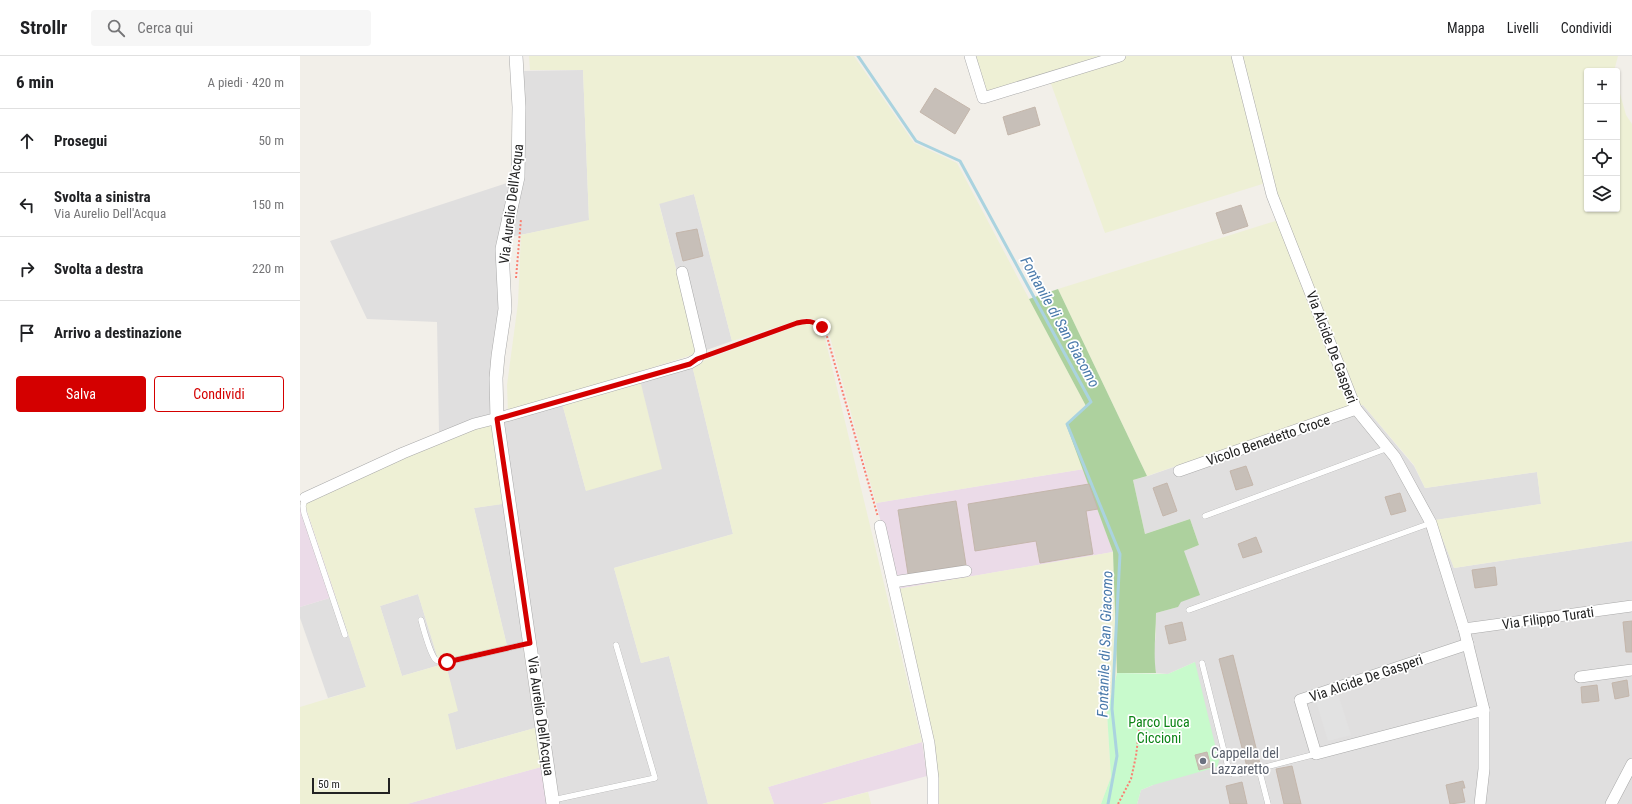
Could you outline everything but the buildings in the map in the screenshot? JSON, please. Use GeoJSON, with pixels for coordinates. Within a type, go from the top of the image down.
{"type":"FeatureCollection","features":[{"type":"Feature","properties":{"kind":"street","name":"Via Aurelio Dell'Acqua"},"geometry":{"type":"LineString","coordinates":[[516,56],[519,107],[518,176],[502,249],[505,309],[497,370],[497,419],[553,802]]}},
{"type":"Feature","properties":{"kind":"street"},"geometry":{"type":"LineString","coordinates":[[970,56],[984,98],[1120,56]]}},
{"type":"Feature","properties":{"kind":"street","name":"Via Alcide De Gasperi"},"geometry":{"type":"LineString","coordinates":[[1237,56],[1272,195],[1356,409],[1395,456],[1432,523],[1464,629],[1484,710],[1484,769],[1480,804]]}},
{"type":"Feature","properties":{"kind":"street"},"geometry":{"type":"LineString","coordinates":[[306,498],[450,433],[487,420],[497,419],[690,364],[697,359],[701,352],[682,272]]}},
{"type":"Feature","properties":{"kind":"street","name":"Vicolo Benedetto Croce"},"geometry":{"type":"LineString","coordinates":[[1180,471],[1356,409]]}},
{"type":"Feature","properties":{"kind":"street"},"geometry":{"type":"LineString","coordinates":[[880,526],[929,743],[933,778],[933,804]]}},
{"type":"Feature","properties":{"kind":"street"},"geometry":{"type":"LineString","coordinates":[[893,582],[966,571]]}},
{"type":"Feature","properties":{"kind":"street","name":"Via Filippo Turati"},"geometry":{"type":"LineString","coordinates":[[1464,629],[1632,606]]}},
{"type":"Feature","properties":{"kind":"street","name":"Via Alcide De Gasperi"},"geometry":{"type":"LineString","coordinates":[[1316,754],[1300,700],[1468,644]]}},
{"type":"Feature","properties":{"kind":"street"},"geometry":{"type":"LineString","coordinates":[[1580,677],[1632,670]]}},
{"type":"Feature","properties":{"kind":"street"},"geometry":{"type":"LineString","coordinates":[[1316,754],[1484,710]]}},
{"type":"Feature","properties":{"kind":"street"},"geometry":{"type":"LineString","coordinates":[[1611,804],[1632,764]]}},
{"type":"Feature","properties":{"kind":"lane"},"geometry":{"type":"LineString","coordinates":[[1205,516],[1388,448]]}},
{"type":"Feature","properties":{"kind":"lane"},"geometry":{"type":"LineString","coordinates":[[306,498],[303,506],[304,513],[345,635]]}},
{"type":"Feature","properties":{"kind":"lane"},"geometry":{"type":"LineString","coordinates":[[1189,610],[1432,523]]}},
{"type":"Feature","properties":{"kind":"lane"},"geometry":{"type":"LineString","coordinates":[[421,620],[434,658],[441,662],[447,662],[530,643]]}},
{"type":"Feature","properties":{"kind":"lane"},"geometry":{"type":"LineString","coordinates":[[553,802],[655,778],[616,645]]}},
{"type":"Feature","properties":{"kind":"lane"},"geometry":{"type":"LineString","coordinates":[[1202,663],[1229,771],[1233,774],[1238,774],[1316,754]]}},
{"type":"Feature","properties":{"kind":"lane"},"geometry":{"type":"LineString","coordinates":[[1259,769],[1268,804]]}},
{"type":"Feature","properties":{"kind":"path"},"geometry":{"type":"LineString","coordinates":[[515,285],[522,215]]}},
{"type":"Feature","properties":{"kind":"path"},"geometry":{"type":"LineString","coordinates":[[697,359],[807,320],[815,322],[822,327],[826,333],[880,526]]}},
{"type":"Feature","properties":{"kind":"path"},"geometry":{"type":"LineString","coordinates":[[1118,804],[1131,779],[1136,756],[1140,722]]}},
{"type":"Feature","properties":{"kind":"shaded area"},"geometry":{"type":"Polygon","coordinates":[[[583,70],[589,221],[510,237],[521,71],[583,70]]]}},
{"type":"Feature","properties":{"kind":"shaded area"},"geometry":{"type":"Polygon","coordinates":[[[513,181],[500,281],[493,415],[439,433],[437,322],[367,319],[330,241],[513,181]]]}},
{"type":"Feature","properties":{"kind":"shaded area"},"geometry":{"type":"Polygon","coordinates":[[[694,194],[732,341],[698,353],[659,203],[694,194]]]}},
{"type":"Feature","properties":{"kind":"shaded area"},"geometry":{"type":"Polygon","coordinates":[[[692,365],[733,534],[614,568],[641,663],[669,656],[708,804],[556,804],[500,420],[562,403],[586,491],[640,380],[692,365]]]}},
{"type":"Feature","properties":{"kind":"shaded area"},"geometry":{"type":"Polygon","coordinates":[[[1363,405],[1414,466],[1425,488],[1537,472],[1541,504],[1436,520],[1454,568],[1632,541],[1632,804],[1137,804],[1141,790],[1153,785],[1195,662],[1168,674],[1156,673],[1153,656],[1156,634],[1156,613],[1178,607],[1184,551],[1199,545],[1190,519],[1145,534],[1133,480],[1342,408],[1363,405]]]}},
{"type":"Feature","properties":{"kind":"shaded area"},"geometry":{"type":"Polygon","coordinates":[[[1084,469],[1113,552],[898,589],[876,503],[1084,469]]]}},
{"type":"Feature","properties":{"kind":"shaded area"},"geometry":{"type":"Polygon","coordinates":[[[304,503],[336,596],[300,607],[300,505],[304,503]]]}},
{"type":"Feature","properties":{"kind":"shaded area"},"geometry":{"type":"Polygon","coordinates":[[[507,503],[527,641],[507,646],[474,508],[507,503]]]}},
{"type":"Feature","properties":{"kind":"shaded area"},"geometry":{"type":"Polygon","coordinates":[[[418,594],[440,665],[402,676],[380,606],[418,594]]]}},
{"type":"Feature","properties":{"kind":"shaded area"},"geometry":{"type":"Polygon","coordinates":[[[336,596],[366,687],[328,698],[300,618],[300,607],[336,596]]]}},
{"type":"Feature","properties":{"kind":"shaded area"},"geometry":{"type":"Polygon","coordinates":[[[523,647],[535,728],[456,750],[447,714],[457,711],[446,665],[523,647]]]}},
{"type":"Feature","properties":{"kind":"shaded area"},"geometry":{"type":"Polygon","coordinates":[[[1338,694],[1351,735],[1328,741],[1316,701],[1338,694]]]}},
{"type":"Feature","properties":{"kind":"shaded area"},"geometry":{"type":"Polygon","coordinates":[[[922,742],[927,776],[822,804],[774,804],[768,787],[922,742]]]}},
{"type":"Feature","properties":{"kind":"shaded area"},"geometry":{"type":"Polygon","coordinates":[[[541,767],[547,804],[407,804],[541,767]]]}},
{"type":"Feature","properties":{"kind":"green space"},"geometry":{"type":"Polygon","coordinates":[[[529,56],[854,56],[914,143],[957,163],[1086,406],[1066,424],[1084,469],[876,503],[828,330],[819,320],[805,318],[732,341],[694,194],[659,204],[698,353],[508,413],[507,385],[518,303],[521,235],[589,220],[583,70],[530,70],[529,56]]]}},
{"type":"Feature","properties":{"kind":"green space"},"geometry":{"type":"Polygon","coordinates":[[[976,56],[1618,56],[1615,68],[1584,68],[1584,212],[1620,212],[1620,94],[1626,115],[1632,124],[1632,541],[1454,568],[1435,520],[1541,504],[1537,472],[1425,488],[1414,465],[1363,405],[1342,408],[1147,476],[1058,289],[1285,218],[1272,181],[1105,233],[1050,81],[987,92],[976,56]]]}},
{"type":"Feature","properties":{"kind":"green space"},"geometry":{"type":"Polygon","coordinates":[[[1058,289],[1147,476],[1133,480],[1145,534],[1190,519],[1199,545],[1184,551],[1200,595],[1181,602],[1178,607],[1156,613],[1156,673],[1117,673],[1113,552],[1066,424],[1086,406],[1029,299],[1058,289]]]}},
{"type":"Feature","properties":{"kind":"green space"},"geometry":{"type":"Polygon","coordinates":[[[805,323],[812,324],[819,328],[824,334],[922,742],[768,787],[774,804],[708,804],[669,656],[641,663],[614,568],[733,534],[692,365],[805,323]]]}},
{"type":"Feature","properties":{"kind":"green space"},"geometry":{"type":"Polygon","coordinates":[[[640,380],[662,469],[586,491],[562,403],[640,380]]]}},
{"type":"Feature","properties":{"kind":"green space"},"geometry":{"type":"Polygon","coordinates":[[[492,424],[503,504],[474,508],[507,646],[445,660],[441,659],[437,656],[418,594],[380,606],[402,676],[440,665],[446,665],[458,711],[448,714],[456,750],[535,728],[541,767],[407,804],[300,804],[300,707],[366,687],[305,505],[308,500],[457,434],[492,424]]]}},
{"type":"Feature","properties":{"kind":"green space"},"geometry":{"type":"Polygon","coordinates":[[[1113,552],[1117,673],[1107,713],[1111,777],[1101,804],[938,804],[898,589],[1113,552]]]}},
{"type":"Feature","properties":{"kind":"green space","name":"Parco Luca Ciccioni"},"geometry":{"type":"Polygon","coordinates":[[[1195,662],[1219,761],[1217,767],[1153,785],[1141,790],[1137,804],[1101,804],[1111,777],[1107,713],[1117,673],[1168,674],[1195,662]]]}},
{"type":"Feature","properties":{"kind":"green space"},"geometry":{"type":"Polygon","coordinates":[[[868,792],[871,804],[822,804],[868,792]]]}},
{"type":"Feature","properties":{"kind":"waterway","name":"Fontanile di San Giacomo"},"geometry":{"type":"LineString","coordinates":[[858,56],[916,141],[960,161],[1091,402],[1067,424],[1120,554],[1112,709],[1117,756],[1108,804]]}},
{"type":"Feature","properties":{"kind":"place","name":"Cappella del Lazzaretto"},"geometry":{"type":"Point","coordinates":[1203,761]}},
{"type":"Feature","properties":{"kind":"route"},"geometry":{"type":"LineString","coordinates":[[447,662],[530,643],[497,419],[690,364],[697,359],[807,320],[815,322],[822,327]]}}]}
